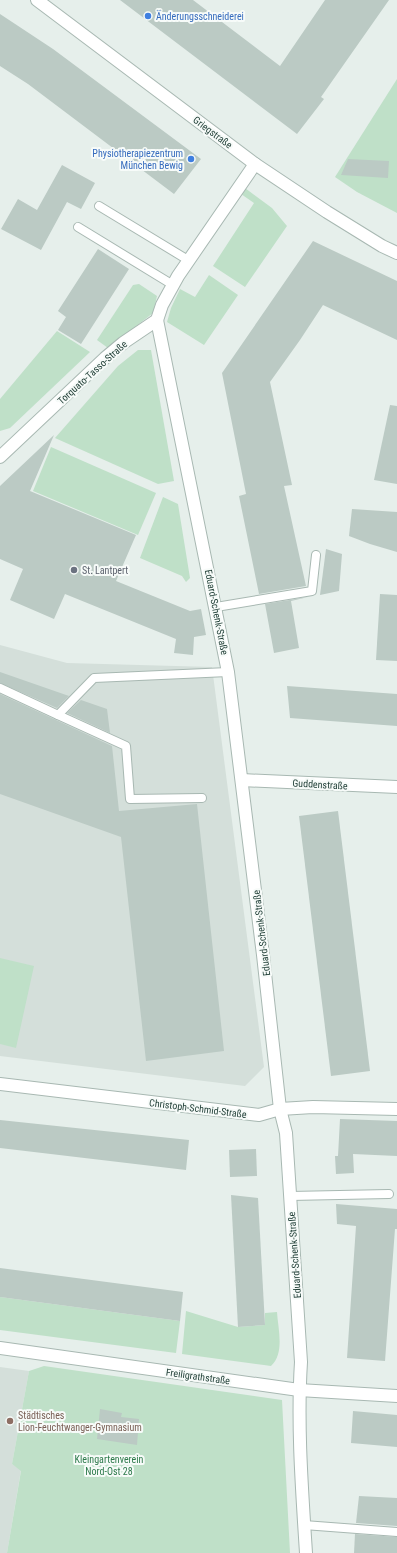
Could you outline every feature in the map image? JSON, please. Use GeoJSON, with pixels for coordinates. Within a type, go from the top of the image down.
{"type":"FeatureCollection","features":[{"type":"Feature","properties":{"kind":"street","name":"Griegstraße"},"geometry":{"type":"LineString","coordinates":[[37,0],[255,164],[327,212],[382,246],[397,253]]}},
{"type":"Feature","properties":{"kind":"street"},"geometry":{"type":"LineString","coordinates":[[157,320],[162,305],[188,260],[255,164]]}},
{"type":"Feature","properties":{"kind":"street","name":"Torquato-Tasso-Straße"},"geometry":{"type":"LineString","coordinates":[[0,457],[105,358],[123,343],[157,320]]}},
{"type":"Feature","properties":{"kind":"street","name":"Eduard-Schenk-Straße"},"geometry":{"type":"LineString","coordinates":[[157,320],[228,672],[264,962],[280,1109],[286,1133],[301,1362],[299,1390],[302,1489],[306,1553]]}},
{"type":"Feature","properties":{"kind":"street","name":"Guddenstraße"},"geometry":{"type":"LineString","coordinates":[[242,780],[397,787]]}},
{"type":"Feature","properties":{"kind":"street","name":"Christoph-Schmid-Straße"},"geometry":{"type":"LineString","coordinates":[[0,1084],[259,1115],[280,1109],[313,1107],[397,1109]]}},
{"type":"Feature","properties":{"kind":"street","name":"Freiligrathstraße"},"geometry":{"type":"LineString","coordinates":[[0,1348],[299,1390],[397,1396]]}},
{"type":"Feature","properties":{"kind":"lane"},"geometry":{"type":"LineString","coordinates":[[99,206],[188,260]]}},
{"type":"Feature","properties":{"kind":"lane"},"geometry":{"type":"LineString","coordinates":[[78,227],[173,285]]}},
{"type":"Feature","properties":{"kind":"lane"},"geometry":{"type":"LineString","coordinates":[[216,607],[312,591],[316,555]]}},
{"type":"Feature","properties":{"kind":"lane"},"geometry":{"type":"LineString","coordinates":[[58,715],[94,678],[228,672]]}},
{"type":"Feature","properties":{"kind":"lane"},"geometry":{"type":"LineString","coordinates":[[0,688],[126,746],[130,799],[202,798]]}},
{"type":"Feature","properties":{"kind":"lane"},"geometry":{"type":"LineString","coordinates":[[290,1196],[389,1194]]}},
{"type":"Feature","properties":{"kind":"lane"},"geometry":{"type":"LineString","coordinates":[[304,1525],[397,1532]]}},
{"type":"Feature","properties":{"kind":"shaded area"},"geometry":{"type":"Polygon","coordinates":[[[0,645],[67,663],[212,667],[264,1067],[245,1086],[0,1056],[0,645]]]}},
{"type":"Feature","properties":{"kind":"shaded area","name":"Städtisches Lion-Feuchtwanger-Gymnasium"},"geometry":{"type":"Polygon","coordinates":[[[0,1367],[29,1371],[12,1464],[21,1470],[7,1553],[0,1553],[0,1367]]]}},
{"type":"Feature","properties":{"kind":"green space"},"geometry":{"type":"Polygon","coordinates":[[[397,79],[397,213],[357,192],[335,177],[397,79]]]}},
{"type":"Feature","properties":{"kind":"green space"},"geometry":{"type":"Polygon","coordinates":[[[245,188],[272,208],[287,226],[245,287],[213,266],[254,203],[241,194],[245,188]]]}},
{"type":"Feature","properties":{"kind":"green space"},"geometry":{"type":"Polygon","coordinates":[[[209,275],[238,295],[204,345],[167,322],[171,308],[180,289],[195,297],[209,275]]]}},
{"type":"Feature","properties":{"kind":"green space"},"geometry":{"type":"Polygon","coordinates":[[[139,284],[157,296],[153,313],[108,348],[97,340],[133,285],[139,284]]]}},
{"type":"Feature","properties":{"kind":"green space"},"geometry":{"type":"Polygon","coordinates":[[[57,331],[90,352],[10,428],[0,431],[0,399],[57,331]]]}},
{"type":"Feature","properties":{"kind":"green space"},"geometry":{"type":"Polygon","coordinates":[[[138,350],[151,350],[174,481],[158,484],[55,438],[118,366],[138,350]]]}},
{"type":"Feature","properties":{"kind":"green space"},"geometry":{"type":"Polygon","coordinates":[[[51,447],[156,493],[138,535],[33,491],[51,447]]]}},
{"type":"Feature","properties":{"kind":"green space"},"geometry":{"type":"Polygon","coordinates":[[[163,497],[178,504],[190,578],[186,582],[182,576],[140,558],[163,497]]]}},
{"type":"Feature","properties":{"kind":"green space"},"geometry":{"type":"Polygon","coordinates":[[[0,958],[34,966],[16,1048],[0,1044],[0,958]]]}},
{"type":"Feature","properties":{"kind":"green space"},"geometry":{"type":"Polygon","coordinates":[[[0,1297],[180,1321],[176,1353],[0,1330],[0,1297]]]}},
{"type":"Feature","properties":{"kind":"green space"},"geometry":{"type":"Polygon","coordinates":[[[186,1311],[238,1327],[265,1325],[265,1313],[277,1312],[280,1340],[278,1354],[275,1361],[271,1366],[182,1354],[186,1311]]]}},
{"type":"Feature","properties":{"kind":"green space","name":"Kleingartenverein Nord-Ost 28"},"geometry":{"type":"Polygon","coordinates":[[[44,1366],[282,1400],[290,1553],[7,1553],[21,1471],[12,1464],[29,1371],[44,1366]]]}},
{"type":"Feature","properties":{"kind":"building"},"geometry":{"type":"Polygon","coordinates":[[[120,0],[193,0],[280,66],[325,0],[389,0],[321,97],[324,99],[297,134],[120,0]]]}},
{"type":"Feature","properties":{"kind":"building"},"geometry":{"type":"Polygon","coordinates":[[[0,14],[53,49],[201,159],[174,194],[28,84],[0,66],[0,14]]]}},
{"type":"Feature","properties":{"kind":"building"},"geometry":{"type":"Polygon","coordinates":[[[348,159],[389,161],[388,178],[341,175],[348,159]]]}},
{"type":"Feature","properties":{"kind":"building"},"geometry":{"type":"Polygon","coordinates":[[[62,165],[95,183],[81,209],[67,202],[41,250],[1,229],[18,199],[37,210],[62,165]]]}},
{"type":"Feature","properties":{"kind":"building"},"geometry":{"type":"Polygon","coordinates":[[[313,241],[397,281],[397,340],[323,305],[270,382],[292,485],[284,486],[306,586],[259,594],[239,496],[246,494],[222,373],[313,241]]]}},
{"type":"Feature","properties":{"kind":"building"},"geometry":{"type":"Polygon","coordinates":[[[98,249],[129,269],[81,344],[58,330],[66,317],[58,311],[98,249]]]}},
{"type":"Feature","properties":{"kind":"building"},"geometry":{"type":"Polygon","coordinates":[[[390,405],[397,406],[397,484],[374,480],[390,405]]]}},
{"type":"Feature","properties":{"kind":"building","name":"St. Lantpert"},"geometry":{"type":"Polygon","coordinates":[[[54,435],[30,491],[136,535],[116,581],[190,611],[201,609],[206,635],[194,637],[193,655],[174,653],[176,639],[65,594],[54,619],[10,600],[23,569],[0,559],[0,486],[54,435]]]}},
{"type":"Feature","properties":{"kind":"building"},"geometry":{"type":"Polygon","coordinates":[[[352,509],[397,512],[397,552],[349,536],[352,509]]]}},
{"type":"Feature","properties":{"kind":"building"},"geometry":{"type":"Polygon","coordinates":[[[326,549],[342,554],[339,591],[320,595],[326,549]]]}},
{"type":"Feature","properties":{"kind":"building"},"geometry":{"type":"Polygon","coordinates":[[[380,594],[397,595],[397,661],[376,660],[380,594]]]}},
{"type":"Feature","properties":{"kind":"building"},"geometry":{"type":"Polygon","coordinates":[[[308,597],[291,601],[299,648],[274,653],[265,604],[308,597]]]}},
{"type":"Feature","properties":{"kind":"building"},"geometry":{"type":"Polygon","coordinates":[[[0,672],[69,696],[57,708],[0,683],[0,672]]]}},
{"type":"Feature","properties":{"kind":"building"},"geometry":{"type":"Polygon","coordinates":[[[287,686],[397,694],[397,726],[290,718],[287,686]]]}},
{"type":"Feature","properties":{"kind":"building"},"geometry":{"type":"Polygon","coordinates":[[[0,694],[112,746],[119,811],[197,804],[224,1051],[146,1061],[121,837],[0,794],[0,694]]]}},
{"type":"Feature","properties":{"kind":"building"},"geometry":{"type":"Polygon","coordinates":[[[81,700],[107,709],[110,733],[67,713],[81,700]]]}},
{"type":"Feature","properties":{"kind":"building"},"geometry":{"type":"Polygon","coordinates":[[[338,811],[370,1071],[331,1076],[299,816],[338,811]]]}},
{"type":"Feature","properties":{"kind":"building"},"geometry":{"type":"Polygon","coordinates":[[[340,1119],[397,1121],[397,1156],[353,1154],[354,1173],[336,1174],[335,1156],[338,1156],[340,1119]]]}},
{"type":"Feature","properties":{"kind":"building"},"geometry":{"type":"Polygon","coordinates":[[[0,1120],[189,1140],[186,1170],[0,1148],[0,1120]]]}},
{"type":"Feature","properties":{"kind":"building"},"geometry":{"type":"Polygon","coordinates":[[[256,1149],[257,1176],[230,1177],[229,1150],[256,1149]]]}},
{"type":"Feature","properties":{"kind":"building"},"geometry":{"type":"Polygon","coordinates":[[[231,1195],[258,1198],[265,1325],[238,1327],[231,1195]]]}},
{"type":"Feature","properties":{"kind":"building"},"geometry":{"type":"Polygon","coordinates":[[[336,1204],[397,1209],[397,1229],[395,1229],[385,1361],[347,1358],[356,1226],[337,1224],[336,1204]]]}},
{"type":"Feature","properties":{"kind":"building"},"geometry":{"type":"Polygon","coordinates":[[[0,1268],[183,1292],[180,1321],[0,1297],[0,1268]]]}},
{"type":"Feature","properties":{"kind":"building"},"geometry":{"type":"Polygon","coordinates":[[[100,1409],[122,1413],[121,1417],[139,1419],[137,1445],[97,1439],[100,1409]]]}},
{"type":"Feature","properties":{"kind":"building"},"geometry":{"type":"Polygon","coordinates":[[[353,1411],[397,1415],[397,1447],[351,1443],[353,1411]]]}},
{"type":"Feature","properties":{"kind":"building"},"geometry":{"type":"Polygon","coordinates":[[[359,1496],[397,1498],[397,1526],[356,1523],[359,1496]]]}},
{"type":"Feature","properties":{"kind":"building"},"geometry":{"type":"Polygon","coordinates":[[[355,1534],[397,1537],[397,1553],[354,1553],[355,1534]]]}},
{"type":"Feature","properties":{"kind":"place","name":"Änderungsschneiderei"},"geometry":{"type":"Point","coordinates":[148,16]}},
{"type":"Feature","properties":{"kind":"place","name":"Physiotherapiezentrum München Bewig"},"geometry":{"type":"Point","coordinates":[191,159]}},
{"type":"Feature","properties":{"kind":"place","name":"St. Lantpert"},"geometry":{"type":"Point","coordinates":[74,570]}},
{"type":"Feature","properties":{"kind":"place","name":"Städtisches Lion-Feuchtwanger-Gymnasium"},"geometry":{"type":"Point","coordinates":[10,1421]}}]}
